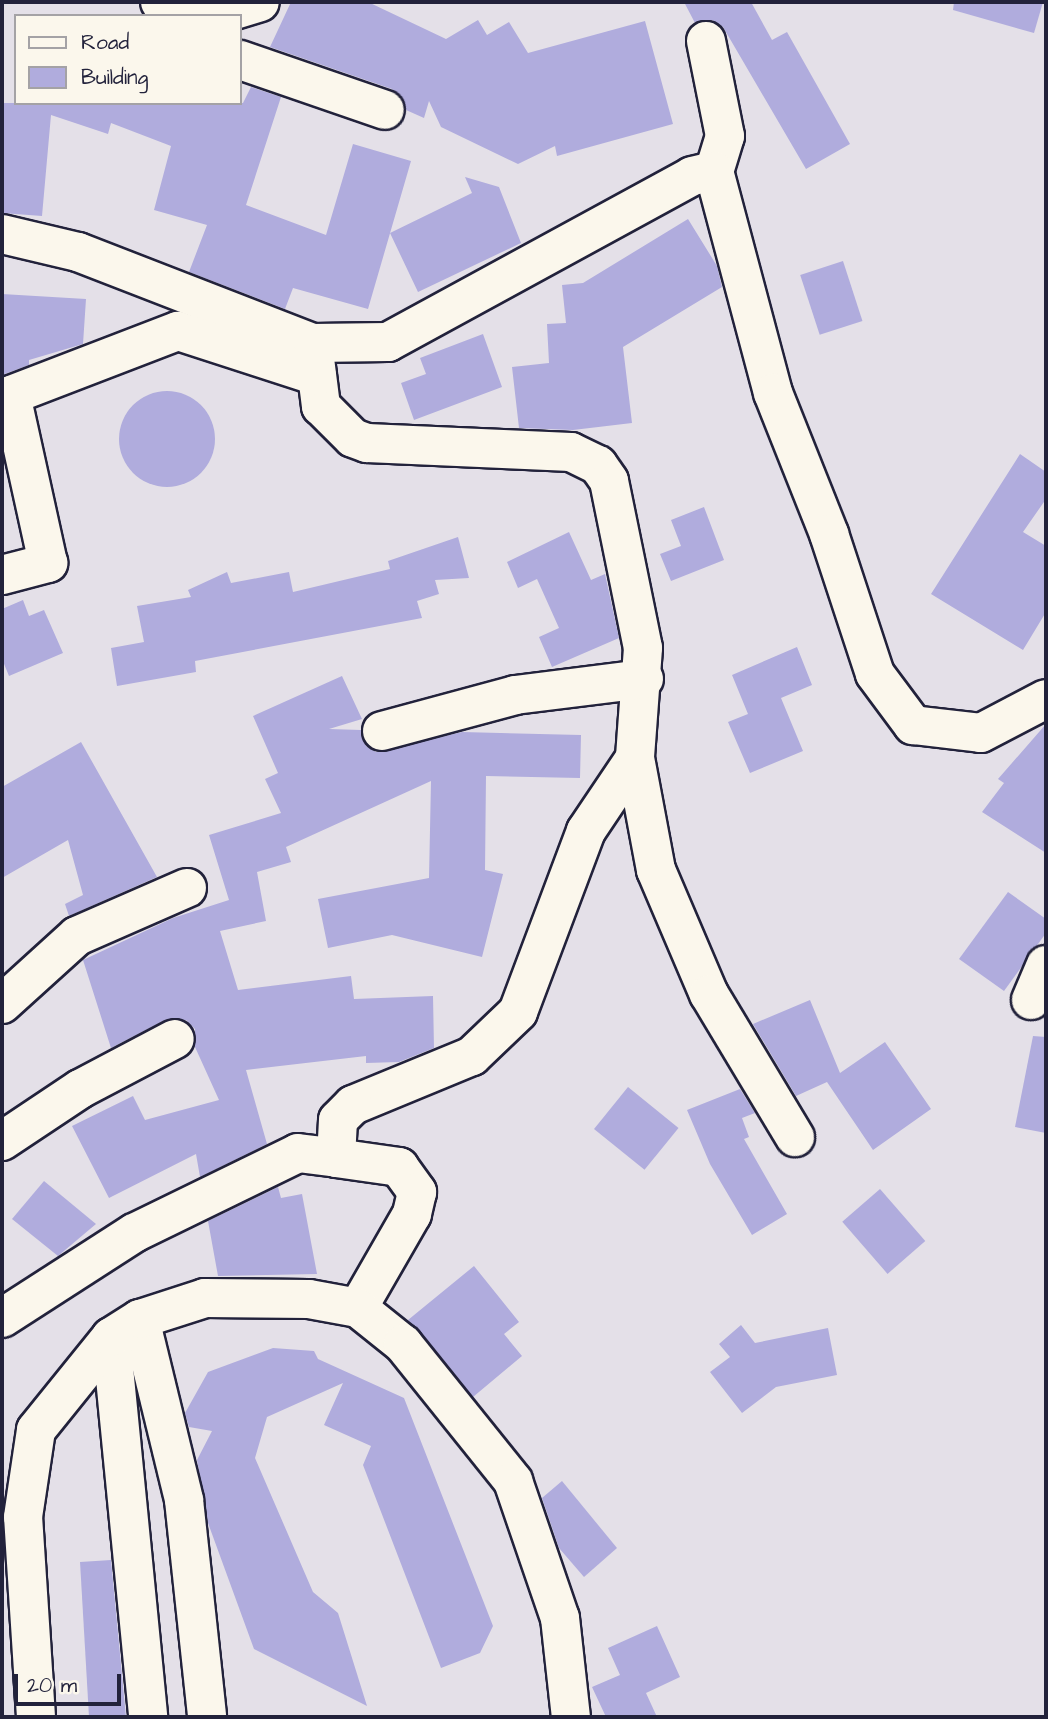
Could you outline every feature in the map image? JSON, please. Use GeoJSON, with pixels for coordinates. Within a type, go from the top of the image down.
{"type":"FeatureCollection","features":[{"type":"Feature","properties":{"kind":"street"},"geometry":{"type":"LineString","coordinates":[[135,2],[155,14]]}},
{"type":"Feature","properties":{"kind":"street"},"geometry":{"type":"LineString","coordinates":[[160,2],[231,11],[260,2]]}},
{"type":"Feature","properties":{"kind":"street"},"geometry":{"type":"LineString","coordinates":[[706,41],[726,136],[714,171],[773,393],[829,534],[875,674],[913,725],[981,733],[1046,699]]}},
{"type":"Feature","properties":{"kind":"street"},"geometry":{"type":"LineString","coordinates":[[242,61],[385,110]]}},
{"type":"Feature","properties":{"kind":"street"},"geometry":{"type":"LineString","coordinates":[[2,575],[48,563],[11,395],[178,331],[315,360],[388,342],[692,176],[714,171]]}},
{"type":"Feature","properties":{"kind":"street"},"geometry":{"type":"LineString","coordinates":[[2,234],[78,252],[315,360]]}},
{"type":"Feature","properties":{"kind":"street"},"geometry":{"type":"LineString","coordinates":[[315,360],[321,406],[330,419],[367,443],[571,452],[598,465],[609,481],[643,648],[644,679],[635,758],[656,870],[709,994],[795,1137]]}},
{"type":"Feature","properties":{"kind":"street"},"geometry":{"type":"LineString","coordinates":[[382,731],[515,695],[644,679]]}},
{"type":"Feature","properties":{"kind":"street"},"geometry":{"type":"LineString","coordinates":[[336,1157],[336,1127],[347,1109],[472,1056],[518,1012],[586,831],[635,758]]}},
{"type":"Feature","properties":{"kind":"street"},"geometry":{"type":"LineString","coordinates":[[2,1004],[77,936],[187,888]]}},
{"type":"Feature","properties":{"kind":"street"},"geometry":{"type":"LineString","coordinates":[[1031,1000],[1046,965]]}},
{"type":"Feature","properties":{"kind":"street"},"geometry":{"type":"LineString","coordinates":[[2,1142],[80,1089],[175,1039]]}},
{"type":"Feature","properties":{"kind":"street"},"geometry":{"type":"LineString","coordinates":[[2,1318],[52,1291],[134,1233],[298,1153],[399,1167],[416,1192],[412,1214],[358,1308]]}},
{"type":"Feature","properties":{"kind":"street"},"geometry":{"type":"LineString","coordinates":[[36,1717],[23,1517],[36,1430],[125,1328],[205,1298],[309,1299],[358,1308],[403,1344],[513,1481],[560,1618],[571,1717]]}},
{"type":"Feature","properties":{"kind":"street"},"geometry":{"type":"LineString","coordinates":[[125,1328],[148,1717]]}},
{"type":"Feature","properties":{"kind":"street"},"geometry":{"type":"LineString","coordinates":[[125,1328],[184,1500],[207,1717]]}},
{"type":"Feature","properties":{"kind":"building"},"geometry":{"type":"Polygon","coordinates":[[[291,2],[368,2],[446,39],[478,20],[487,35],[509,22],[528,53],[645,21],[673,124],[557,156],[555,146],[518,164],[441,127],[429,101],[424,118],[406,110],[392,89],[270,47],[291,2]]]}},
{"type":"Feature","properties":{"kind":"building"},"geometry":{"type":"Polygon","coordinates":[[[684,2],[751,2],[772,40],[787,32],[850,144],[806,169],[723,27],[712,20],[695,23],[684,2]]]}},
{"type":"Feature","properties":{"kind":"building"},"geometry":{"type":"Polygon","coordinates":[[[954,2],[1043,2],[1034,33],[953,10],[954,2]]]}},
{"type":"Feature","properties":{"kind":"building"},"geometry":{"type":"Polygon","coordinates":[[[251,87],[281,97],[246,205],[326,235],[353,144],[411,161],[368,309],[293,288],[285,309],[189,272],[207,225],[154,210],[171,146],[111,123],[108,134],[51,115],[42,216],[2,213],[2,103],[243,103],[251,87]]]}},
{"type":"Feature","properties":{"kind":"building"},"geometry":{"type":"Polygon","coordinates":[[[465,177],[499,187],[521,243],[418,292],[390,233],[472,193],[465,177]]]}},
{"type":"Feature","properties":{"kind":"building"},"geometry":{"type":"Polygon","coordinates":[[[688,219],[717,266],[722,287],[623,347],[632,423],[573,430],[519,428],[512,367],[549,363],[547,324],[566,323],[562,285],[583,283],[688,219]]]}},
{"type":"Feature","properties":{"kind":"building"},"geometry":{"type":"Polygon","coordinates":[[[843,261],[862,321],[820,335],[800,275],[843,261]]]}},
{"type":"Feature","properties":{"kind":"building"},"geometry":{"type":"Polygon","coordinates":[[[2,294],[86,299],[83,344],[29,360],[29,365],[2,375],[2,294]]]}},
{"type":"Feature","properties":{"kind":"building"},"geometry":{"type":"Polygon","coordinates":[[[483,334],[502,387],[414,420],[401,383],[426,374],[420,358],[483,334]]]}},
{"type":"Feature","properties":{"kind":"building"},"geometry":{"type":"Polygon","coordinates":[[[167,391],[185,395],[201,405],[211,421],[215,439],[211,457],[201,473],[185,483],[167,487],[149,483],[133,473],[123,457],[119,439],[123,421],[133,405],[149,395],[167,391]]]}},
{"type":"Feature","properties":{"kind":"building"},"geometry":{"type":"Polygon","coordinates":[[[1020,454],[1046,472],[1046,499],[1023,532],[1046,546],[1046,612],[1023,650],[931,594],[1020,454]]]}},
{"type":"Feature","properties":{"kind":"building"},"geometry":{"type":"Polygon","coordinates":[[[704,507],[724,560],[671,581],[660,554],[681,546],[671,520],[704,507]]]}},
{"type":"Feature","properties":{"kind":"building"},"geometry":{"type":"Polygon","coordinates":[[[569,532],[591,580],[605,574],[619,638],[552,667],[539,637],[559,628],[537,579],[518,588],[507,562],[569,532]]]}},
{"type":"Feature","properties":{"kind":"building"},"geometry":{"type":"Polygon","coordinates":[[[458,537],[469,578],[435,580],[439,594],[417,601],[422,618],[195,661],[196,672],[117,686],[111,648],[144,642],[137,606],[191,597],[188,590],[227,572],[231,583],[289,572],[293,592],[390,569],[388,561],[458,537]]]}},
{"type":"Feature","properties":{"kind":"building"},"geometry":{"type":"Polygon","coordinates":[[[23,600],[29,616],[44,610],[63,653],[9,676],[2,659],[2,609],[23,600]]]}},
{"type":"Feature","properties":{"kind":"building"},"geometry":{"type":"Polygon","coordinates":[[[797,647],[812,685],[781,698],[803,751],[750,773],[728,722],[748,714],[732,675],[797,647]]]}},
{"type":"Feature","properties":{"kind":"building"},"geometry":{"type":"Polygon","coordinates":[[[342,676],[362,719],[329,729],[361,730],[366,746],[376,752],[462,732],[581,735],[580,778],[486,776],[485,870],[503,874],[482,957],[392,935],[328,948],[318,899],[429,878],[431,781],[286,847],[291,862],[257,872],[266,921],[220,931],[238,990],[351,976],[354,999],[433,996],[434,1048],[399,1062],[366,1063],[366,1056],[246,1070],[267,1144],[200,1177],[196,1154],[109,1198],[72,1126],[133,1096],[145,1120],[219,1100],[195,1047],[195,1029],[186,1020],[165,1020],[111,1048],[83,960],[173,918],[229,900],[209,835],[281,813],[265,779],[278,773],[253,716],[342,676]]]}},
{"type":"Feature","properties":{"kind":"building"},"geometry":{"type":"Polygon","coordinates":[[[1046,724],[1046,853],[982,812],[1004,783],[998,779],[1046,724]]]}},
{"type":"Feature","properties":{"kind":"building"},"geometry":{"type":"Polygon","coordinates":[[[81,742],[157,877],[69,916],[65,904],[83,895],[68,840],[2,878],[2,787],[81,742]]]}},
{"type":"Feature","properties":{"kind":"building"},"geometry":{"type":"Polygon","coordinates":[[[1008,892],[1046,919],[1046,933],[1004,991],[959,959],[1008,892]]]}},
{"type":"Feature","properties":{"kind":"building"},"geometry":{"type":"Polygon","coordinates":[[[810,1000],[840,1073],[885,1042],[931,1109],[873,1150],[827,1082],[796,1096],[753,1024],[810,1000]]]}},
{"type":"Feature","properties":{"kind":"building"},"geometry":{"type":"Polygon","coordinates":[[[1033,1036],[1046,1037],[1046,1133],[1015,1127],[1033,1036]]]}},
{"type":"Feature","properties":{"kind":"building"},"geometry":{"type":"Polygon","coordinates":[[[628,1087],[679,1128],[645,1170],[594,1129],[628,1087]]]}},
{"type":"Feature","properties":{"kind":"building"},"geometry":{"type":"Polygon","coordinates":[[[740,1089],[755,1113],[742,1118],[749,1137],[744,1139],[787,1214],[752,1235],[710,1164],[687,1110],[740,1089]]]}},
{"type":"Feature","properties":{"kind":"building"},"geometry":{"type":"Polygon","coordinates":[[[44,1181],[96,1224],[58,1256],[12,1219],[44,1181]]]}},
{"type":"Feature","properties":{"kind":"building"},"geometry":{"type":"Polygon","coordinates":[[[278,1187],[281,1198],[302,1194],[317,1274],[218,1276],[208,1221],[278,1187]]]}},
{"type":"Feature","properties":{"kind":"building"},"geometry":{"type":"Polygon","coordinates":[[[880,1189],[925,1241],[888,1274],[842,1222],[880,1189]]]}},
{"type":"Feature","properties":{"kind":"building"},"geometry":{"type":"Polygon","coordinates":[[[474,1266],[519,1322],[504,1334],[522,1356],[473,1397],[408,1320],[474,1266]]]}},
{"type":"Feature","properties":{"kind":"building"},"geometry":{"type":"Polygon","coordinates":[[[741,1325],[755,1343],[828,1328],[837,1375],[776,1387],[742,1413],[710,1372],[730,1357],[719,1344],[741,1325]]]}},
{"type":"Feature","properties":{"kind":"building"},"geometry":{"type":"Polygon","coordinates":[[[273,1348],[314,1351],[318,1359],[404,1398],[493,1626],[480,1653],[441,1668],[363,1465],[371,1446],[324,1425],[343,1383],[267,1417],[255,1458],[313,1592],[338,1613],[367,1706],[254,1649],[208,1523],[197,1460],[212,1431],[189,1427],[185,1413],[208,1372],[273,1348]]]}},
{"type":"Feature","properties":{"kind":"building"},"geometry":{"type":"Polygon","coordinates":[[[562,1481],[617,1548],[584,1577],[559,1548],[542,1498],[562,1481]]]}},
{"type":"Feature","properties":{"kind":"building"},"geometry":{"type":"Polygon","coordinates":[[[111,1560],[126,1717],[89,1717],[80,1562],[111,1560]]]}},
{"type":"Feature","properties":{"kind":"building"},"geometry":{"type":"Polygon","coordinates":[[[657,1626],[680,1677],[646,1693],[657,1717],[606,1717],[592,1687],[620,1675],[608,1648],[657,1626]]]}}]}
